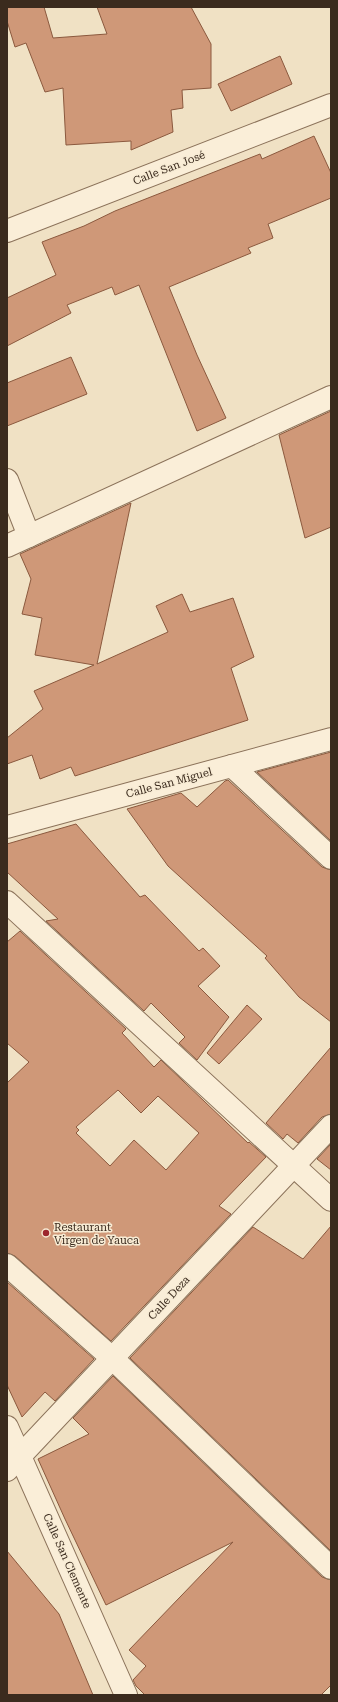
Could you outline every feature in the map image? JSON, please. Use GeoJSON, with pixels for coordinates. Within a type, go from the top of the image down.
{"type":"FeatureCollection","features":[{"type":"Feature","properties":{"kind":"street","name":"Calle San José"},"geometry":{"type":"LineString","coordinates":[[7,231],[331,105]]}},
{"type":"Feature","properties":{"kind":"street"},"geometry":{"type":"LineString","coordinates":[[7,546],[331,397]]}},
{"type":"Feature","properties":{"kind":"street"},"geometry":{"type":"LineString","coordinates":[[7,480],[29,536]]}},
{"type":"Feature","properties":{"kind":"street","name":"Calle San Miguel"},"geometry":{"type":"LineString","coordinates":[[7,827],[331,739]]}},
{"type":"Feature","properties":{"kind":"street"},"geometry":{"type":"LineString","coordinates":[[232,766],[331,858]]}},
{"type":"Feature","properties":{"kind":"street"},"geometry":{"type":"LineString","coordinates":[[7,902],[331,1200]]}},
{"type":"Feature","properties":{"kind":"street","name":"Calle Deza"},"geometry":{"type":"LineString","coordinates":[[14,1463],[331,1126]]}},
{"type":"Feature","properties":{"kind":"street"},"geometry":{"type":"LineString","coordinates":[[7,1265],[112,1358],[331,1568]]}},
{"type":"Feature","properties":{"kind":"street","name":"Calle San Clemente"},"geometry":{"type":"LineString","coordinates":[[7,1427],[14,1463],[126,1695]]}},
{"type":"Feature","properties":{"kind":"building"},"geometry":{"type":"Polygon","coordinates":[[[7,7],[44,7],[53,38],[107,34],[97,7],[191,7],[211,44],[211,88],[182,90],[183,108],[171,110],[173,132],[131,150],[131,141],[66,145],[63,88],[45,92],[26,43],[15,47],[7,21],[7,7]]]}},
{"type":"Feature","properties":{"kind":"building"},"geometry":{"type":"Polygon","coordinates":[[[280,56],[292,84],[231,111],[218,84],[280,56]]]}},
{"type":"Feature","properties":{"kind":"building"},"geometry":{"type":"Polygon","coordinates":[[[314,136],[331,173],[331,198],[268,224],[273,238],[248,248],[251,253],[169,287],[197,355],[226,418],[197,431],[139,285],[115,295],[112,287],[67,305],[71,313],[7,346],[7,298],[56,275],[42,242],[84,226],[115,211],[260,154],[262,159],[314,136]]]}},
{"type":"Feature","properties":{"kind":"building"},"geometry":{"type":"Polygon","coordinates":[[[71,357],[87,394],[7,426],[7,383],[71,357]]]}},
{"type":"Feature","properties":{"kind":"building"},"geometry":{"type":"Polygon","coordinates":[[[331,411],[331,527],[305,538],[279,435],[331,411]]]}},
{"type":"Feature","properties":{"kind":"building"},"geometry":{"type":"Polygon","coordinates":[[[131,503],[97,664],[168,632],[156,606],[182,594],[190,612],[233,598],[254,657],[231,668],[248,720],[75,776],[71,767],[40,779],[32,755],[7,764],[7,738],[43,709],[34,691],[94,665],[35,655],[42,618],[22,614],[31,579],[20,554],[131,503]]]}},
{"type":"Feature","properties":{"kind":"building"},"geometry":{"type":"Polygon","coordinates":[[[331,752],[331,841],[257,772],[331,752]]]}},
{"type":"Feature","properties":{"kind":"building"},"geometry":{"type":"Polygon","coordinates":[[[228,780],[322,867],[331,870],[331,1022],[299,997],[265,958],[267,956],[168,866],[127,809],[181,793],[197,807],[225,781],[228,780]]]}},
{"type":"Feature","properties":{"kind":"building"},"geometry":{"type":"Polygon","coordinates":[[[76,824],[140,897],[145,895],[199,951],[203,948],[220,966],[198,986],[229,1017],[197,1060],[179,1043],[185,1037],[151,1003],[144,1011],[46,921],[58,919],[7,872],[7,844],[76,824]]]}},
{"type":"Feature","properties":{"kind":"building"},"geometry":{"type":"Polygon","coordinates":[[[20,931],[126,1029],[122,1033],[154,1067],[161,1060],[248,1143],[249,1142],[266,1157],[219,1206],[231,1214],[111,1341],[15,1256],[7,1253],[7,1083],[29,1062],[7,1043],[7,942],[20,931]],[[118,1090],[76,1127],[79,1130],[76,1133],[110,1166],[134,1140],[166,1170],[199,1133],[158,1096],[141,1113],[118,1090]]]}},
{"type":"Feature","properties":{"kind":"building"},"geometry":{"type":"Polygon","coordinates":[[[247,1005],[262,1019],[219,1064],[207,1053],[247,1005]]]}},
{"type":"Feature","properties":{"kind":"building"},"geometry":{"type":"Polygon","coordinates":[[[331,1047],[331,1114],[322,1117],[298,1143],[287,1134],[283,1139],[266,1123],[331,1047]]]}},
{"type":"Feature","properties":{"kind":"building"},"geometry":{"type":"Polygon","coordinates":[[[331,1144],[331,1170],[317,1159],[331,1144]]]}},
{"type":"Feature","properties":{"kind":"building"},"geometry":{"type":"Polygon","coordinates":[[[331,1226],[331,1551],[130,1358],[253,1227],[303,1259],[331,1226]]]}},
{"type":"Feature","properties":{"kind":"building"},"geometry":{"type":"Polygon","coordinates":[[[7,1282],[94,1359],[55,1401],[45,1392],[22,1417],[7,1385],[7,1282]]]}},
{"type":"Feature","properties":{"kind":"building"},"geometry":{"type":"Polygon","coordinates":[[[113,1376],[322,1577],[331,1580],[331,1685],[321,1695],[145,1695],[136,1686],[133,1680],[146,1666],[129,1650],[233,1542],[106,1605],[38,1459],[89,1434],[73,1418],[113,1376]]]}},
{"type":"Feature","properties":{"kind":"building"},"geometry":{"type":"Polygon","coordinates":[[[7,1551],[59,1614],[93,1695],[7,1695],[7,1551]]]}},
{"type":"Feature","properties":{"kind":"place","name":"Restaurant Virgen de Yauca"},"geometry":{"type":"Point","coordinates":[46,1233]}}]}
